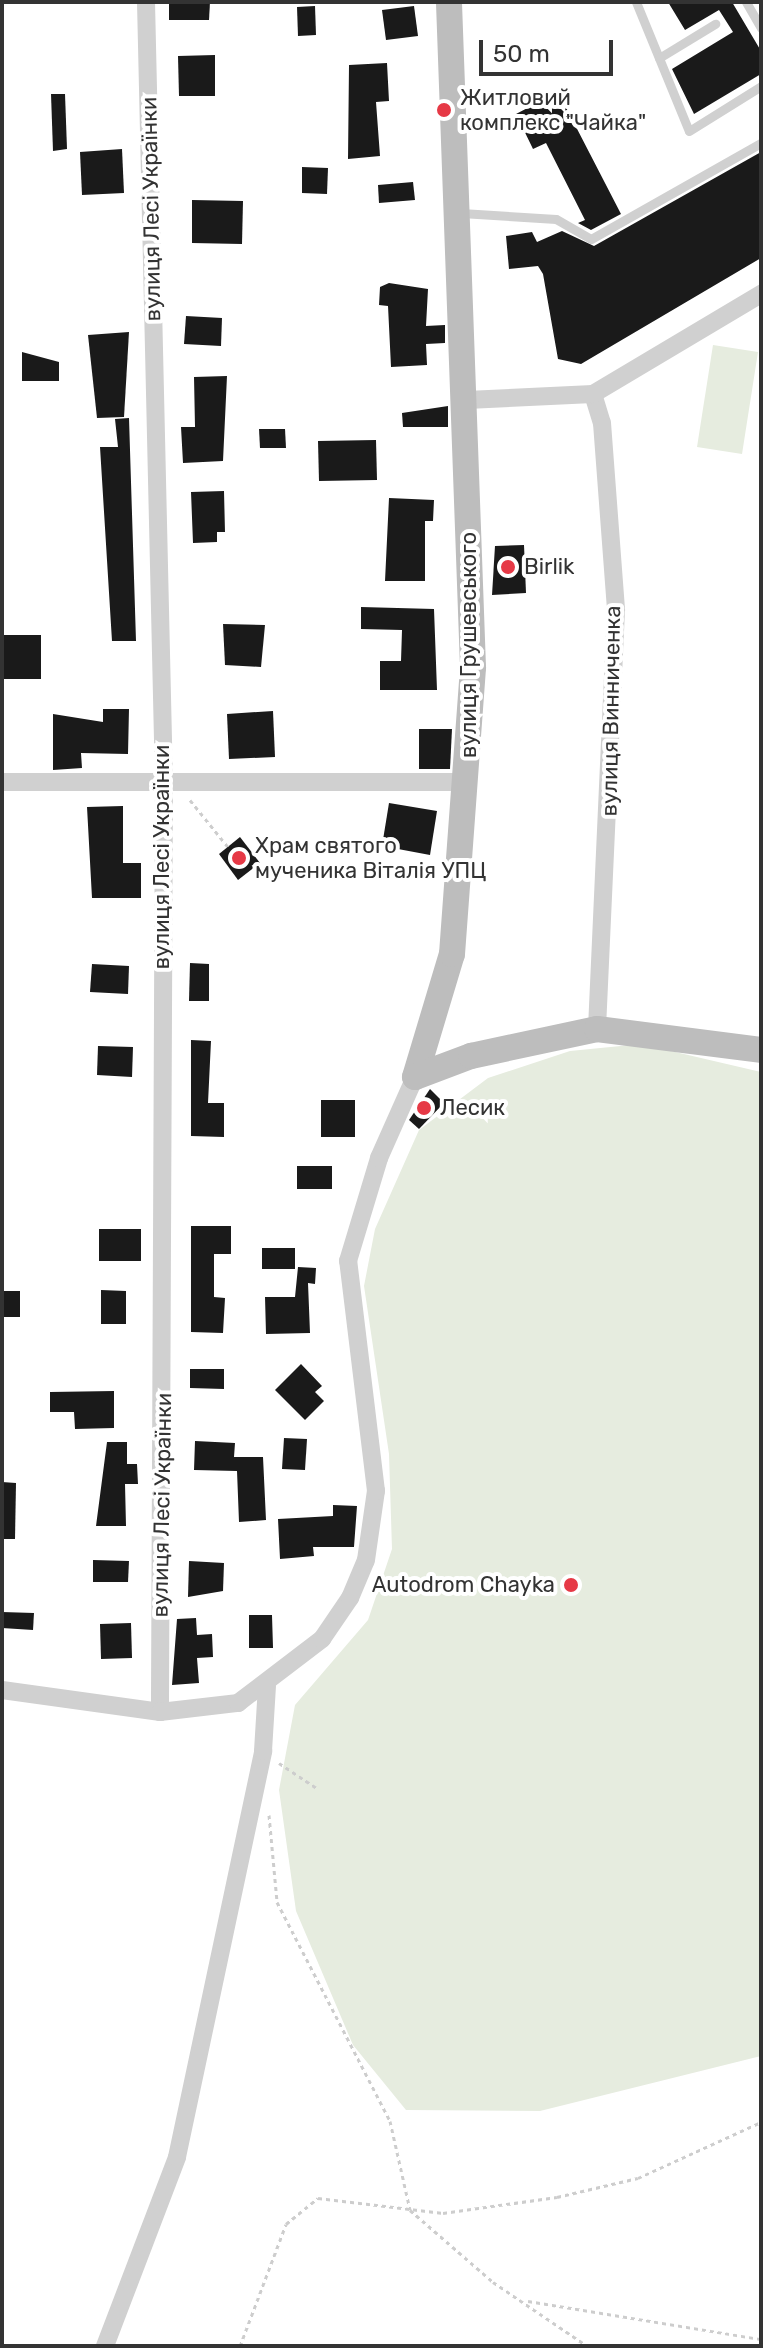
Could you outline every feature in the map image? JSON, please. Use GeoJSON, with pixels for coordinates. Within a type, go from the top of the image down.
{"type":"FeatureCollection","features":[{"type":"Feature","properties":{"kind":"street","name":"вулиця Лесі Українки"},"geometry":{"type":"LineString","coordinates":[[146,2],[164,781],[160,1712]]}},
{"type":"Feature","properties":{"kind":"street","name":"вулиця Грушевського"},"geometry":{"type":"LineString","coordinates":[[2,1690],[160,1712],[238,1703],[267,1686],[322,1639],[350,1598],[374,1520],[372,1438],[348,1261],[379,1158],[415,1077],[452,954],[468,782],[473,667],[467,400],[461,213],[449,2]]}},
{"type":"Feature","properties":{"kind":"street"},"geometry":{"type":"LineString","coordinates":[[467,400],[593,394],[761,294]]}},
{"type":"Feature","properties":{"kind":"street","name":"вулиця Винниченка"},"geometry":{"type":"LineString","coordinates":[[593,394],[602,423],[616,610],[597,1029]]}},
{"type":"Feature","properties":{"kind":"street"},"geometry":{"type":"LineString","coordinates":[[2,782],[468,782]]}},
{"type":"Feature","properties":{"kind":"street"},"geometry":{"type":"LineString","coordinates":[[415,1077],[471,1056],[597,1029],[761,1050]]}},
{"type":"Feature","properties":{"kind":"street"},"geometry":{"type":"LineString","coordinates":[[105,2346],[177,2157],[263,1751],[267,1686]]}},
{"type":"Feature","properties":{"kind":"lane"},"geometry":{"type":"LineString","coordinates":[[636,2],[689,131],[761,86]]}},
{"type":"Feature","properties":{"kind":"lane"},"geometry":{"type":"LineString","coordinates":[[746,2],[761,28]]}},
{"type":"Feature","properties":{"kind":"lane"},"geometry":{"type":"LineString","coordinates":[[659,58],[715,24]]}},
{"type":"Feature","properties":{"kind":"lane"},"geometry":{"type":"LineString","coordinates":[[461,213],[556,219],[591,239],[761,143]]}},
{"type":"Feature","properties":{"kind":"path"},"geometry":{"type":"LineString","coordinates":[[164,781],[191,800],[228,847]]}},
{"type":"Feature","properties":{"kind":"path"},"geometry":{"type":"LineString","coordinates":[[263,1751],[318,1789]]}},
{"type":"Feature","properties":{"kind":"path"},"geometry":{"type":"LineString","coordinates":[[269,1810],[277,1902],[390,2121],[410,2210],[523,2300],[587,2346]]}},
{"type":"Feature","properties":{"kind":"path"},"geometry":{"type":"LineString","coordinates":[[240,2346],[286,2224],[306,2205],[339,2198],[410,2210],[484,2207],[638,2178],[761,2122]]}},
{"type":"Feature","properties":{"kind":"path"},"geometry":{"type":"LineString","coordinates":[[523,2300],[761,2339]]}},
{"type":"Feature","properties":{"kind":"shaded area"},"geometry":{"type":"Polygon","coordinates":[[[713,345],[758,352],[742,454],[697,447],[713,345]]]}},
{"type":"Feature","properties":{"kind":"shaded area","name":"Autodrom Chayka"},"geometry":{"type":"Polygon","coordinates":[[[641,1044],[761,1072],[761,2056],[540,2111],[406,2110],[353,2045],[296,1911],[279,1790],[295,1705],[368,1620],[392,1549],[389,1454],[364,1286],[375,1229],[419,1130],[488,1078],[570,1051],[641,1044]]]}},
{"type":"Feature","properties":{"kind":"building"},"geometry":{"type":"Polygon","coordinates":[[[169,2],[210,2],[209,20],[169,20],[169,2]]]}},
{"type":"Feature","properties":{"kind":"building"},"geometry":{"type":"Polygon","coordinates":[[[668,2],[732,2],[761,51],[761,74],[694,114],[672,69],[733,32],[719,10],[685,30],[668,2]]]}},
{"type":"Feature","properties":{"kind":"building"},"geometry":{"type":"Polygon","coordinates":[[[315,6],[316,35],[298,36],[297,7],[315,6]]]}},
{"type":"Feature","properties":{"kind":"building"},"geometry":{"type":"Polygon","coordinates":[[[414,6],[418,36],[386,40],[382,10],[414,6]]]}},
{"type":"Feature","properties":{"kind":"building"},"geometry":{"type":"Polygon","coordinates":[[[215,55],[215,96],[179,96],[178,56],[215,55]]]}},
{"type":"Feature","properties":{"kind":"building"},"geometry":{"type":"Polygon","coordinates":[[[387,63],[389,101],[376,102],[380,156],[348,159],[349,65],[387,63]]]}},
{"type":"Feature","properties":{"kind":"building"},"geometry":{"type":"Polygon","coordinates":[[[558,92],[621,214],[591,230],[578,223],[585,220],[546,143],[533,149],[516,114],[558,92]]]}},
{"type":"Feature","properties":{"kind":"building"},"geometry":{"type":"Polygon","coordinates":[[[51,94],[65,94],[67,149],[53,151],[51,94]]]}},
{"type":"Feature","properties":{"kind":"building"},"geometry":{"type":"Polygon","coordinates":[[[122,149],[124,193],[82,195],[80,152],[122,149]]]}},
{"type":"Feature","properties":{"kind":"building"},"geometry":{"type":"Polygon","coordinates":[[[761,152],[761,258],[581,364],[558,359],[543,274],[538,266],[509,269],[506,236],[532,232],[537,242],[562,231],[594,246],[761,152]]]}},
{"type":"Feature","properties":{"kind":"building"},"geometry":{"type":"Polygon","coordinates":[[[302,167],[328,168],[327,194],[302,193],[302,167]]]}},
{"type":"Feature","properties":{"kind":"building"},"geometry":{"type":"Polygon","coordinates":[[[413,182],[415,200],[379,203],[378,185],[413,182]]]}},
{"type":"Feature","properties":{"kind":"building"},"geometry":{"type":"Polygon","coordinates":[[[192,200],[243,201],[242,244],[192,243],[192,200]]]}},
{"type":"Feature","properties":{"kind":"building"},"geometry":{"type":"Polygon","coordinates":[[[389,283],[428,289],[426,326],[445,325],[445,343],[426,344],[427,365],[391,367],[388,306],[379,305],[380,287],[389,283]]]}},
{"type":"Feature","properties":{"kind":"building"},"geometry":{"type":"Polygon","coordinates":[[[186,316],[222,318],[221,346],[184,344],[186,316]]]}},
{"type":"Feature","properties":{"kind":"building"},"geometry":{"type":"Polygon","coordinates":[[[129,332],[124,417],[97,418],[88,335],[129,332]]]}},
{"type":"Feature","properties":{"kind":"building"},"geometry":{"type":"Polygon","coordinates":[[[22,352],[59,362],[59,381],[22,381],[22,352]]]}},
{"type":"Feature","properties":{"kind":"building"},"geometry":{"type":"Polygon","coordinates":[[[227,376],[223,461],[183,463],[181,427],[195,427],[194,377],[227,376]]]}},
{"type":"Feature","properties":{"kind":"building"},"geometry":{"type":"Polygon","coordinates":[[[448,406],[448,427],[403,427],[402,413],[448,406]]]}},
{"type":"Feature","properties":{"kind":"building"},"geometry":{"type":"Polygon","coordinates":[[[129,418],[136,641],[112,641],[100,447],[118,447],[115,419],[129,418]]]}},
{"type":"Feature","properties":{"kind":"building"},"geometry":{"type":"Polygon","coordinates":[[[259,429],[285,429],[286,448],[260,448],[259,429]]]}},
{"type":"Feature","properties":{"kind":"building"},"geometry":{"type":"Polygon","coordinates":[[[376,440],[377,480],[319,481],[318,441],[376,440]]]}},
{"type":"Feature","properties":{"kind":"building"},"geometry":{"type":"Polygon","coordinates":[[[224,491],[225,532],[217,532],[217,542],[193,543],[191,492],[224,491]]]}},
{"type":"Feature","properties":{"kind":"building"},"geometry":{"type":"Polygon","coordinates":[[[389,498],[434,500],[433,521],[425,521],[425,581],[385,581],[389,498]]]}},
{"type":"Feature","properties":{"kind":"building"},"geometry":{"type":"Polygon","coordinates":[[[524,545],[526,593],[492,595],[495,546],[524,545]]]}},
{"type":"Feature","properties":{"kind":"building"},"geometry":{"type":"Polygon","coordinates":[[[361,607],[434,609],[437,690],[380,690],[380,661],[401,661],[402,630],[361,629],[361,607]]]}},
{"type":"Feature","properties":{"kind":"building"},"geometry":{"type":"Polygon","coordinates":[[[223,624],[265,625],[261,667],[225,665],[223,624]]]}},
{"type":"Feature","properties":{"kind":"building"},"geometry":{"type":"Polygon","coordinates":[[[2,635],[41,635],[41,679],[2,679],[2,635]]]}},
{"type":"Feature","properties":{"kind":"building"},"geometry":{"type":"Polygon","coordinates":[[[103,709],[129,709],[128,754],[81,753],[82,768],[53,770],[53,714],[103,722],[103,709]]]}},
{"type":"Feature","properties":{"kind":"building"},"geometry":{"type":"Polygon","coordinates":[[[273,711],[275,757],[229,759],[227,714],[273,711]]]}},
{"type":"Feature","properties":{"kind":"building"},"geometry":{"type":"Polygon","coordinates":[[[419,729],[452,729],[450,769],[419,769],[419,729]]]}},
{"type":"Feature","properties":{"kind":"building"},"geometry":{"type":"Polygon","coordinates":[[[389,803],[437,811],[430,855],[382,846],[389,803]]]}},
{"type":"Feature","properties":{"kind":"building"},"geometry":{"type":"Polygon","coordinates":[[[123,806],[123,863],[141,863],[141,898],[92,898],[87,807],[123,806]]]}},
{"type":"Feature","properties":{"kind":"building","name":"Храм святого мученика Віталія УПЦ"},"geometry":{"type":"Polygon","coordinates":[[[240,837],[260,863],[238,880],[219,854],[240,837]]]}},
{"type":"Feature","properties":{"kind":"building"},"geometry":{"type":"Polygon","coordinates":[[[190,963],[209,964],[209,1001],[189,1001],[190,963]]]}},
{"type":"Feature","properties":{"kind":"building"},"geometry":{"type":"Polygon","coordinates":[[[92,964],[129,966],[128,994],[90,992],[92,964]]]}},
{"type":"Feature","properties":{"kind":"building"},"geometry":{"type":"Polygon","coordinates":[[[191,1040],[211,1041],[208,1103],[224,1103],[224,1137],[191,1136],[191,1040]]]}},
{"type":"Feature","properties":{"kind":"building"},"geometry":{"type":"Polygon","coordinates":[[[98,1046],[133,1047],[132,1077],[97,1075],[98,1046]]]}},
{"type":"Feature","properties":{"kind":"building","name":"Лесик"},"geometry":{"type":"Polygon","coordinates":[[[430,1089],[444,1103],[419,1129],[409,1120],[430,1089]]]}},
{"type":"Feature","properties":{"kind":"building"},"geometry":{"type":"Polygon","coordinates":[[[321,1100],[355,1100],[355,1137],[321,1137],[321,1100]]]}},
{"type":"Feature","properties":{"kind":"building"},"geometry":{"type":"Polygon","coordinates":[[[297,1166],[332,1166],[332,1189],[297,1189],[297,1166]]]}},
{"type":"Feature","properties":{"kind":"building"},"geometry":{"type":"Polygon","coordinates":[[[191,1226],[231,1226],[231,1254],[214,1254],[214,1297],[225,1298],[223,1333],[191,1332],[191,1226]]]}},
{"type":"Feature","properties":{"kind":"building"},"geometry":{"type":"Polygon","coordinates":[[[99,1229],[141,1229],[141,1261],[99,1261],[99,1229]]]}},
{"type":"Feature","properties":{"kind":"building"},"geometry":{"type":"Polygon","coordinates":[[[262,1248],[295,1248],[295,1269],[262,1269],[262,1248]]]}},
{"type":"Feature","properties":{"kind":"building"},"geometry":{"type":"Polygon","coordinates":[[[298,1267],[316,1268],[315,1284],[308,1283],[310,1333],[266,1334],[265,1297],[295,1297],[298,1267]]]}},
{"type":"Feature","properties":{"kind":"building"},"geometry":{"type":"Polygon","coordinates":[[[101,1290],[126,1291],[126,1324],[101,1324],[101,1290]]]}},
{"type":"Feature","properties":{"kind":"building"},"geometry":{"type":"Polygon","coordinates":[[[2,1291],[20,1291],[20,1317],[2,1317],[2,1291]]]}},
{"type":"Feature","properties":{"kind":"building"},"geometry":{"type":"Polygon","coordinates":[[[301,1364],[322,1386],[315,1392],[324,1401],[305,1420],[275,1390],[301,1364]]]}},
{"type":"Feature","properties":{"kind":"building"},"geometry":{"type":"Polygon","coordinates":[[[190,1369],[224,1369],[224,1389],[190,1388],[190,1369]]]}},
{"type":"Feature","properties":{"kind":"building"},"geometry":{"type":"Polygon","coordinates":[[[114,1391],[114,1428],[75,1429],[74,1412],[50,1412],[50,1392],[114,1391]]]}},
{"type":"Feature","properties":{"kind":"building"},"geometry":{"type":"Polygon","coordinates":[[[284,1438],[307,1439],[305,1470],[282,1469],[284,1438]]]}},
{"type":"Feature","properties":{"kind":"building"},"geometry":{"type":"Polygon","coordinates":[[[195,1441],[235,1443],[234,1457],[263,1457],[266,1520],[239,1522],[237,1471],[194,1470],[195,1441]]]}},
{"type":"Feature","properties":{"kind":"building"},"geometry":{"type":"Polygon","coordinates":[[[107,1442],[127,1442],[127,1464],[137,1464],[138,1484],[125,1484],[126,1526],[96,1526],[107,1442]]]}},
{"type":"Feature","properties":{"kind":"building"},"geometry":{"type":"Polygon","coordinates":[[[2,1482],[16,1483],[15,1539],[2,1539],[2,1482]]]}},
{"type":"Feature","properties":{"kind":"building"},"geometry":{"type":"Polygon","coordinates":[[[333,1505],[357,1506],[354,1547],[313,1547],[314,1556],[280,1559],[278,1519],[333,1516],[333,1505]]]}},
{"type":"Feature","properties":{"kind":"building"},"geometry":{"type":"Polygon","coordinates":[[[93,1560],[129,1561],[128,1582],[93,1582],[93,1560]]]}},
{"type":"Feature","properties":{"kind":"building"},"geometry":{"type":"Polygon","coordinates":[[[189,1561],[224,1563],[223,1591],[188,1597],[189,1561]]]}},
{"type":"Feature","properties":{"kind":"building"},"geometry":{"type":"Polygon","coordinates":[[[2,1612],[34,1613],[33,1630],[2,1628],[2,1612]]]}},
{"type":"Feature","properties":{"kind":"building"},"geometry":{"type":"Polygon","coordinates":[[[249,1615],[272,1615],[273,1648],[249,1648],[249,1615]]]}},
{"type":"Feature","properties":{"kind":"building"},"geometry":{"type":"Polygon","coordinates":[[[196,1618],[197,1635],[212,1634],[213,1657],[197,1658],[199,1683],[172,1685],[177,1619],[196,1618]]]}},
{"type":"Feature","properties":{"kind":"building"},"geometry":{"type":"Polygon","coordinates":[[[131,1623],[132,1658],[101,1659],[100,1624],[131,1623]]]}},
{"type":"Feature","properties":{"kind":"place","name":"Житловий комплекс \"Чайка\""},"geometry":{"type":"Point","coordinates":[444,110]}},
{"type":"Feature","properties":{"kind":"place","name":"Birlik"},"geometry":{"type":"Point","coordinates":[508,567]}},
{"type":"Feature","properties":{"kind":"place","name":"Храм святого мученика Віталія УПЦ"},"geometry":{"type":"Point","coordinates":[239,858]}},
{"type":"Feature","properties":{"kind":"place","name":"Лесик"},"geometry":{"type":"Point","coordinates":[424,1108]}},
{"type":"Feature","properties":{"kind":"place","name":"Autodrom Chayka"},"geometry":{"type":"Point","coordinates":[571,1585]}}]}
